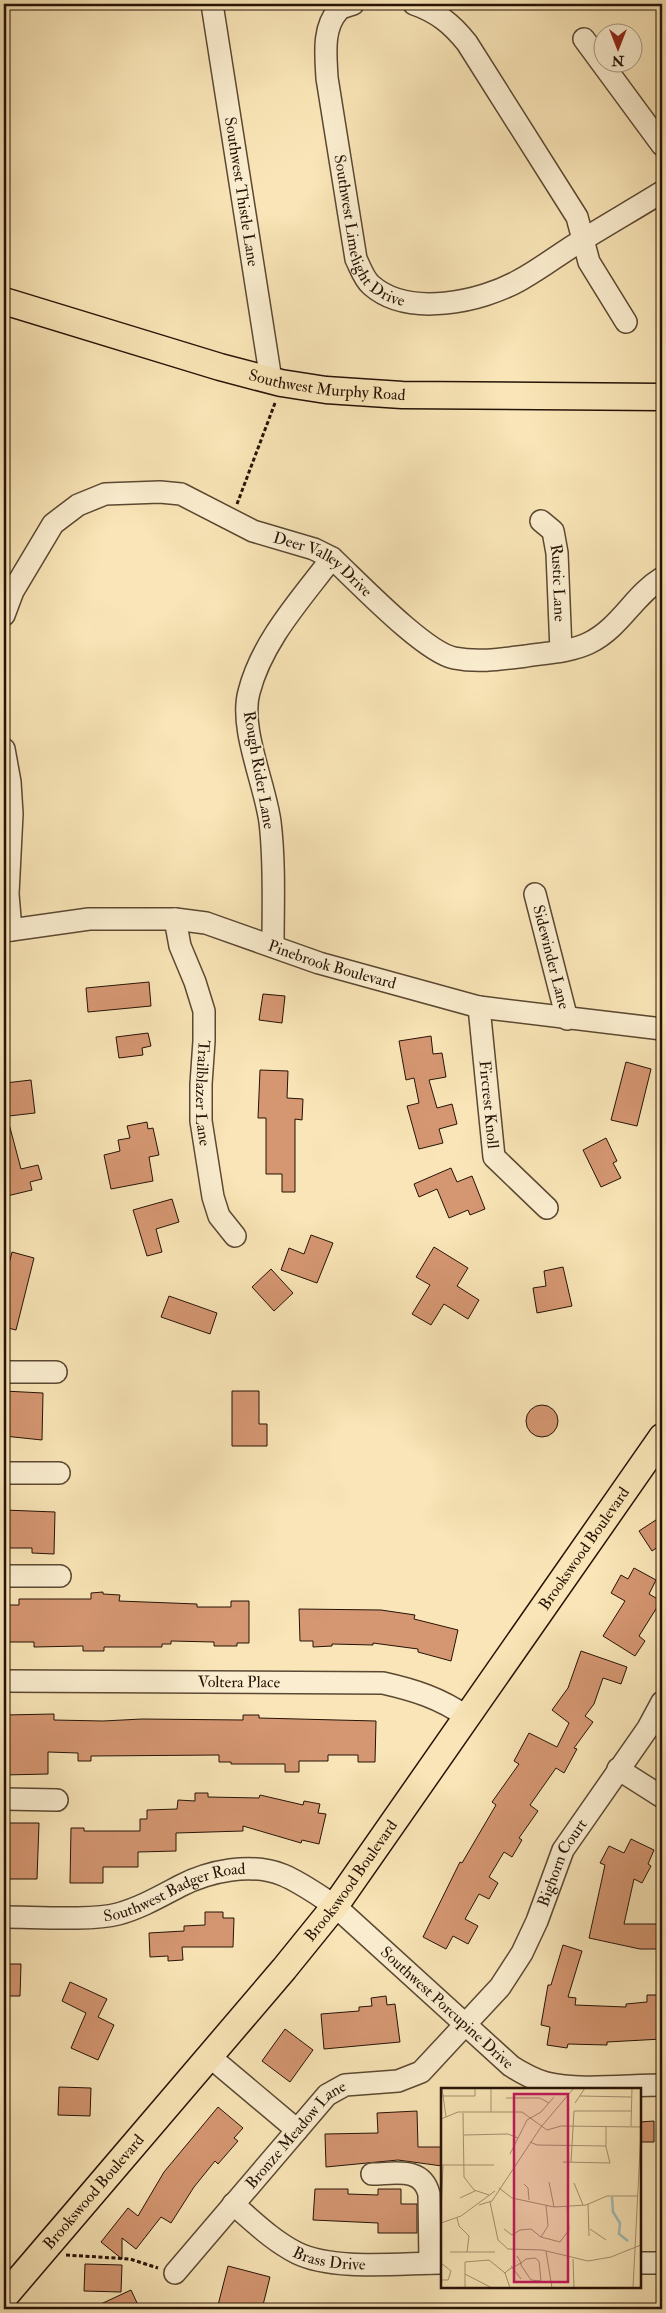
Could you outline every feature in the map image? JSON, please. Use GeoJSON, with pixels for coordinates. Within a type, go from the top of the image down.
{"type":"FeatureCollection","features":[{"type":"Feature","properties":{"kind":"main road","name":"Southwest Murphy Road"},"geometry":{"type":"LineString","coordinates":[[4,301],[220,367],[276,382],[326,390],[375,394],[662,397]]}},
{"type":"Feature","properties":{"kind":"main road","name":"Brookswood Boulevard"},"geometry":{"type":"LineString","coordinates":[[4,2296],[335,1906],[662,1437]]}},
{"type":"Feature","properties":{"kind":"street","name":"Southwest Thistle Lane"},"geometry":{"type":"LineString","coordinates":[[212,4],[276,382]]}},
{"type":"Feature","properties":{"kind":"street","name":"Southwest Limelight Drive"},"geometry":{"type":"LineString","coordinates":[[352,4],[338,10],[328,28],[326,50],[327,78],[356,259],[371,284],[386,294],[402,300],[428,304],[459,302],[489,294],[520,281],[662,192]]}},
{"type":"Feature","properties":{"kind":"street"},"geometry":{"type":"LineString","coordinates":[[414,4],[432,11],[453,26],[467,43],[577,217],[589,262],[626,322]]}},
{"type":"Feature","properties":{"kind":"street"},"geometry":{"type":"LineString","coordinates":[[584,39],[662,145]]}},
{"type":"Feature","properties":{"kind":"street","name":"Deer Valley Drive"},"geometry":{"type":"LineString","coordinates":[[4,615],[13,591],[53,524],[78,505],[96,497],[114,493],[160,492],[181,494],[254,531],[314,549],[332,558],[429,646],[453,658],[487,661],[561,651],[588,643],[612,628],[653,583],[662,578]]}},
{"type":"Feature","properties":{"kind":"street","name":"Rustic Lane"},"geometry":{"type":"LineString","coordinates":[[541,521],[553,531],[557,553],[561,651]]}},
{"type":"Feature","properties":{"kind":"street","name":"Rough Rider Lane"},"geometry":{"type":"LineString","coordinates":[[273,946],[274,899],[270,822],[264,787],[248,731],[246,712],[248,693],[255,673],[283,623],[332,558]]}},
{"type":"Feature","properties":{"kind":"street"},"geometry":{"type":"LineString","coordinates":[[4,748],[10,782],[12,814],[7,931]]}},
{"type":"Feature","properties":{"kind":"street","name":"Sidewinder Lane"},"geometry":{"type":"LineString","coordinates":[[535,894],[567,1020]]}},
{"type":"Feature","properties":{"kind":"street","name":"Pinebrook Boulevard"},"geometry":{"type":"LineString","coordinates":[[7,931],[89,919],[174,919],[206,923],[371,979],[479,1007],[567,1020],[662,1029]]}},
{"type":"Feature","properties":{"kind":"street","name":"Trailblazer Lane"},"geometry":{"type":"LineString","coordinates":[[174,919],[180,946],[195,982],[204,1011],[204,1041],[200,1084],[202,1121],[213,1197],[219,1216],[235,1236]]}},
{"type":"Feature","properties":{"kind":"street","name":"Fircrest Knoll"},"geometry":{"type":"LineString","coordinates":[[479,1007],[494,1157],[547,1208]]}},
{"type":"Feature","properties":{"kind":"street"},"geometry":{"type":"LineString","coordinates":[[4,1372],[56,1372]]}},
{"type":"Feature","properties":{"kind":"street"},"geometry":{"type":"LineString","coordinates":[[4,1473],[59,1473]]}},
{"type":"Feature","properties":{"kind":"street"},"geometry":{"type":"LineString","coordinates":[[4,1576],[60,1576]]}},
{"type":"Feature","properties":{"kind":"street","name":"Voltera Place"},"geometry":{"type":"LineString","coordinates":[[4,1681],[383,1683],[418,1690],[446,1702],[467,1717]]}},
{"type":"Feature","properties":{"kind":"street","name":"Bighorn Court"},"geometry":{"type":"LineString","coordinates":[[466,2025],[500,1988],[522,1953],[537,1921],[563,1850],[648,1728],[662,1702]]}},
{"type":"Feature","properties":{"kind":"street"},"geometry":{"type":"LineString","coordinates":[[618,1769],[662,1797]]}},
{"type":"Feature","properties":{"kind":"street"},"geometry":{"type":"LineString","coordinates":[[4,1799],[57,1800]]}},
{"type":"Feature","properties":{"kind":"street","name":"Southwest Badger Road"},"geometry":{"type":"LineString","coordinates":[[4,1917],[115,1915],[154,1901],[181,1885],[204,1876],[232,1870],[255,1870],[281,1874],[303,1885],[335,1906]]}},
{"type":"Feature","properties":{"kind":"street","name":"Southwest Porcupine Drive"},"geometry":{"type":"LineString","coordinates":[[335,1906],[511,2066],[530,2077],[547,2083],[572,2086],[662,2085]]}},
{"type":"Feature","properties":{"kind":"street","name":"Bronze Meadow Lane"},"geometry":{"type":"LineString","coordinates":[[176,2273],[233,2204],[335,2089],[345,2085],[398,2081],[421,2072],[466,2025]]}},
{"type":"Feature","properties":{"kind":"street"},"geometry":{"type":"LineString","coordinates":[[209,2056],[297,2130]]}},
{"type":"Feature","properties":{"kind":"street"},"geometry":{"type":"LineString","coordinates":[[372,2174],[414,2174],[427,2184],[436,2263]]}},
{"type":"Feature","properties":{"kind":"street","name":"Brass Drive"},"geometry":{"type":"LineString","coordinates":[[233,2204],[276,2241],[298,2254],[317,2260],[339,2263],[436,2263]]}},
{"type":"Feature","properties":{"kind":"street"},"geometry":{"type":"LineString","coordinates":[[641,2263],[662,2263]]}},
{"type":"Feature","properties":{"kind":"path"},"geometry":{"type":"LineString","coordinates":[[231,520],[276,382]]}},
{"type":"Feature","properties":{"kind":"path"},"geometry":{"type":"LineString","coordinates":[[40,2254],[130,2259],[176,2273]]}},
{"type":"Feature","properties":{"kind":"building"},"geometry":{"type":"Polygon","coordinates":[[[149,982],[151,1006],[88,1012],[86,988],[149,982]]]}},
{"type":"Feature","properties":{"kind":"building"},"geometry":{"type":"Polygon","coordinates":[[[263,994],[285,996],[282,1023],[259,1020],[263,994]]]}},
{"type":"Feature","properties":{"kind":"building"},"geometry":{"type":"Polygon","coordinates":[[[148,1033],[151,1046],[142,1048],[143,1055],[119,1058],[116,1037],[148,1033]]]}},
{"type":"Feature","properties":{"kind":"building"},"geometry":{"type":"Polygon","coordinates":[[[431,1036],[433,1054],[442,1053],[446,1077],[429,1080],[437,1108],[452,1104],[457,1124],[439,1129],[443,1143],[419,1149],[407,1106],[419,1103],[414,1078],[406,1080],[399,1041],[431,1036]]]}},
{"type":"Feature","properties":{"kind":"building"},"geometry":{"type":"Polygon","coordinates":[[[626,1062],[651,1069],[637,1126],[611,1120],[626,1062]]]}},
{"type":"Feature","properties":{"kind":"building"},"geometry":{"type":"Polygon","coordinates":[[[260,1070],[288,1071],[287,1098],[303,1099],[302,1120],[295,1119],[295,1192],[282,1192],[282,1174],[266,1174],[266,1118],[258,1118],[260,1070]]]}},
{"type":"Feature","properties":{"kind":"building"},"geometry":{"type":"Polygon","coordinates":[[[31,1080],[35,1113],[9,1116],[5,1083],[31,1080]]]}},
{"type":"Feature","properties":{"kind":"building"},"geometry":{"type":"Polygon","coordinates":[[[4,1120],[8,1120],[21,1169],[38,1165],[42,1179],[30,1182],[32,1190],[7,1196],[4,1182],[4,1120]]]}},
{"type":"Feature","properties":{"kind":"building"},"geometry":{"type":"Polygon","coordinates":[[[147,1122],[148,1129],[153,1128],[159,1155],[149,1157],[153,1181],[111,1189],[104,1155],[120,1151],[118,1140],[130,1138],[127,1126],[147,1122]]]}},
{"type":"Feature","properties":{"kind":"building"},"geometry":{"type":"Polygon","coordinates":[[[606,1138],[617,1161],[613,1163],[621,1178],[601,1187],[583,1150],[606,1138]]]}},
{"type":"Feature","properties":{"kind":"building"},"geometry":{"type":"Polygon","coordinates":[[[451,1168],[457,1182],[472,1176],[485,1209],[470,1215],[468,1210],[449,1218],[437,1189],[419,1197],[414,1184],[451,1168]]]}},
{"type":"Feature","properties":{"kind":"building"},"geometry":{"type":"Polygon","coordinates":[[[172,1199],[179,1222],[156,1229],[162,1252],[147,1256],[133,1210],[172,1199]]]}},
{"type":"Feature","properties":{"kind":"building"},"geometry":{"type":"Polygon","coordinates":[[[311,1235],[333,1243],[317,1283],[281,1270],[289,1248],[304,1254],[311,1235]]]}},
{"type":"Feature","properties":{"kind":"building"},"geometry":{"type":"Polygon","coordinates":[[[434,1247],[468,1268],[457,1286],[479,1300],[468,1319],[444,1304],[431,1325],[412,1314],[430,1285],[416,1277],[434,1247]]]}},
{"type":"Feature","properties":{"kind":"building"},"geometry":{"type":"Polygon","coordinates":[[[12,1252],[34,1258],[16,1330],[4,1327],[4,1283],[12,1252]]]}},
{"type":"Feature","properties":{"kind":"building"},"geometry":{"type":"Polygon","coordinates":[[[563,1267],[572,1306],[537,1313],[533,1288],[546,1286],[544,1271],[563,1267]]]}},
{"type":"Feature","properties":{"kind":"building"},"geometry":{"type":"Polygon","coordinates":[[[271,1269],[293,1293],[274,1311],[252,1287],[271,1269]]]}},
{"type":"Feature","properties":{"kind":"building"},"geometry":{"type":"Polygon","coordinates":[[[169,1296],[217,1313],[210,1334],[161,1317],[169,1296]]]}},
{"type":"Feature","properties":{"kind":"building"},"geometry":{"type":"Polygon","coordinates":[[[4,1391],[43,1393],[42,1440],[4,1436],[4,1391]]]}},
{"type":"Feature","properties":{"kind":"building"},"geometry":{"type":"Polygon","coordinates":[[[232,1391],[259,1391],[259,1424],[267,1424],[267,1446],[232,1446],[232,1391]]]}},
{"type":"Feature","properties":{"kind":"building"},"geometry":{"type":"Polygon","coordinates":[[[542,1405],[553,1410],[558,1421],[553,1432],[542,1437],[531,1432],[526,1421],[531,1410],[542,1405]]]}},
{"type":"Feature","properties":{"kind":"building"},"geometry":{"type":"Polygon","coordinates":[[[4,1510],[55,1512],[54,1554],[32,1553],[32,1548],[4,1548],[4,1510]]]}},
{"type":"Feature","properties":{"kind":"building"},"geometry":{"type":"Polygon","coordinates":[[[662,1516],[662,1544],[652,1551],[639,1531],[662,1516]]]}},
{"type":"Feature","properties":{"kind":"building"},"geometry":{"type":"Polygon","coordinates":[[[634,1568],[656,1580],[649,1594],[661,1601],[639,1636],[645,1641],[635,1656],[603,1636],[625,1601],[611,1593],[621,1575],[628,1579],[634,1568]]]}},
{"type":"Feature","properties":{"kind":"building"},"geometry":{"type":"Polygon","coordinates":[[[103,1592],[103,1594],[120,1595],[119,1601],[197,1604],[197,1607],[231,1607],[231,1601],[249,1601],[249,1643],[237,1643],[237,1646],[214,1646],[214,1642],[171,1641],[171,1644],[162,1644],[162,1647],[104,1647],[104,1651],[83,1651],[83,1646],[34,1647],[34,1642],[4,1642],[4,1605],[19,1605],[19,1599],[91,1599],[91,1593],[103,1592]]]}},
{"type":"Feature","properties":{"kind":"building"},"geometry":{"type":"Polygon","coordinates":[[[299,1609],[381,1610],[415,1615],[414,1619],[458,1630],[451,1661],[418,1652],[418,1649],[373,1643],[373,1645],[332,1644],[332,1646],[313,1647],[313,1641],[300,1641],[299,1609]]]}},
{"type":"Feature","properties":{"kind":"building"},"geometry":{"type":"Polygon","coordinates":[[[581,1651],[627,1667],[621,1684],[603,1678],[594,1704],[585,1716],[593,1722],[574,1748],[577,1749],[564,1773],[556,1768],[530,1805],[538,1811],[519,1838],[522,1840],[512,1857],[504,1852],[489,1877],[498,1883],[489,1899],[479,1894],[465,1919],[478,1926],[468,1944],[453,1936],[446,1949],[423,1937],[460,1862],[462,1863],[496,1805],[492,1802],[519,1764],[514,1761],[529,1733],[557,1747],[569,1723],[552,1710],[568,1688],[581,1651]]]}},
{"type":"Feature","properties":{"kind":"building"},"geometry":{"type":"Polygon","coordinates":[[[54,1714],[54,1720],[243,1720],[243,1715],[259,1715],[259,1718],[376,1721],[375,1762],[358,1762],[358,1755],[328,1755],[328,1761],[299,1761],[299,1772],[285,1772],[285,1764],[231,1764],[231,1762],[219,1762],[219,1755],[91,1756],[91,1761],[78,1761],[78,1753],[48,1752],[48,1774],[4,1775],[4,1715],[54,1714]]]}},
{"type":"Feature","properties":{"kind":"building"},"geometry":{"type":"Polygon","coordinates":[[[195,1793],[208,1793],[208,1797],[259,1798],[260,1795],[303,1805],[304,1801],[320,1804],[318,1813],[326,1814],[319,1844],[302,1840],[301,1843],[243,1826],[243,1831],[176,1833],[176,1851],[138,1852],[138,1867],[103,1867],[103,1883],[70,1883],[71,1828],[84,1828],[84,1831],[140,1831],[140,1819],[147,1819],[147,1810],[177,1809],[178,1800],[195,1801],[195,1793]]]}},
{"type":"Feature","properties":{"kind":"building"},"geometry":{"type":"Polygon","coordinates":[[[4,1823],[39,1823],[37,1879],[4,1879],[4,1823]]]}},
{"type":"Feature","properties":{"kind":"building"},"geometry":{"type":"Polygon","coordinates":[[[631,1839],[654,1850],[648,1864],[651,1866],[642,1883],[634,1879],[624,1924],[657,1924],[657,1949],[640,1949],[589,1938],[605,1865],[600,1863],[609,1846],[624,1853],[631,1839]]]}},
{"type":"Feature","properties":{"kind":"building"},"geometry":{"type":"Polygon","coordinates":[[[205,1912],[223,1912],[223,1918],[234,1918],[233,1947],[182,1947],[183,1960],[168,1961],[168,1956],[150,1957],[149,1933],[184,1931],[184,1926],[205,1925],[205,1912]]]}},
{"type":"Feature","properties":{"kind":"building"},"geometry":{"type":"Polygon","coordinates":[[[563,1945],[582,1951],[568,1997],[576,1998],[575,2005],[626,2007],[626,2004],[647,2002],[647,1995],[660,1995],[660,2004],[662,2004],[662,2039],[607,2042],[607,2045],[568,2044],[567,2048],[547,2045],[550,2027],[541,2025],[548,1985],[551,1985],[563,1945]]]}},
{"type":"Feature","properties":{"kind":"building"},"geometry":{"type":"Polygon","coordinates":[[[4,1964],[21,1964],[20,1996],[4,1996],[4,1964]]]}},
{"type":"Feature","properties":{"kind":"building"},"geometry":{"type":"Polygon","coordinates":[[[70,1982],[107,1999],[98,2017],[114,2025],[98,2060],[71,2048],[86,2013],[62,2001],[70,1982]]]}},
{"type":"Feature","properties":{"kind":"building"},"geometry":{"type":"Polygon","coordinates":[[[386,1996],[387,2005],[395,2004],[400,2042],[324,2049],[321,2014],[359,2011],[359,2007],[372,2006],[371,1998],[386,1996]]]}},
{"type":"Feature","properties":{"kind":"building"},"geometry":{"type":"Polygon","coordinates":[[[285,2029],[313,2050],[290,2082],[262,2061],[285,2029]]]}},
{"type":"Feature","properties":{"kind":"building"},"geometry":{"type":"Polygon","coordinates":[[[59,2087],[91,2088],[90,2116],[58,2115],[59,2087]]]}},
{"type":"Feature","properties":{"kind":"building"},"geometry":{"type":"Polygon","coordinates":[[[218,2107],[243,2128],[234,2138],[238,2141],[218,2164],[215,2161],[194,2187],[171,2223],[161,2217],[136,2249],[122,2238],[122,2259],[101,2242],[128,2208],[138,2216],[164,2172],[218,2107]]]}},
{"type":"Feature","properties":{"kind":"building"},"geometry":{"type":"Polygon","coordinates":[[[417,2111],[418,2147],[441,2147],[441,2166],[398,2160],[326,2167],[325,2134],[378,2133],[377,2113],[417,2111]]]}},
{"type":"Feature","properties":{"kind":"building"},"geometry":{"type":"Polygon","coordinates":[[[654,2121],[654,2142],[641,2142],[641,2122],[654,2121]]]}},
{"type":"Feature","properties":{"kind":"building"},"geometry":{"type":"Polygon","coordinates":[[[315,2189],[348,2189],[348,2194],[378,2195],[378,2189],[401,2189],[401,2204],[417,2204],[417,2233],[378,2233],[378,2223],[313,2220],[315,2189]]]}},
{"type":"Feature","properties":{"kind":"building"},"geometry":{"type":"Polygon","coordinates":[[[85,2264],[122,2265],[121,2292],[84,2291],[85,2264]]]}},
{"type":"Feature","properties":{"kind":"building"},"geometry":{"type":"Polygon","coordinates":[[[228,2266],[270,2277],[262,2309],[217,2309],[228,2266]]]}},
{"type":"Feature","properties":{"kind":"building"},"geometry":{"type":"Polygon","coordinates":[[[131,2290],[138,2305],[130,2309],[90,2309],[131,2290]]]}}]}
